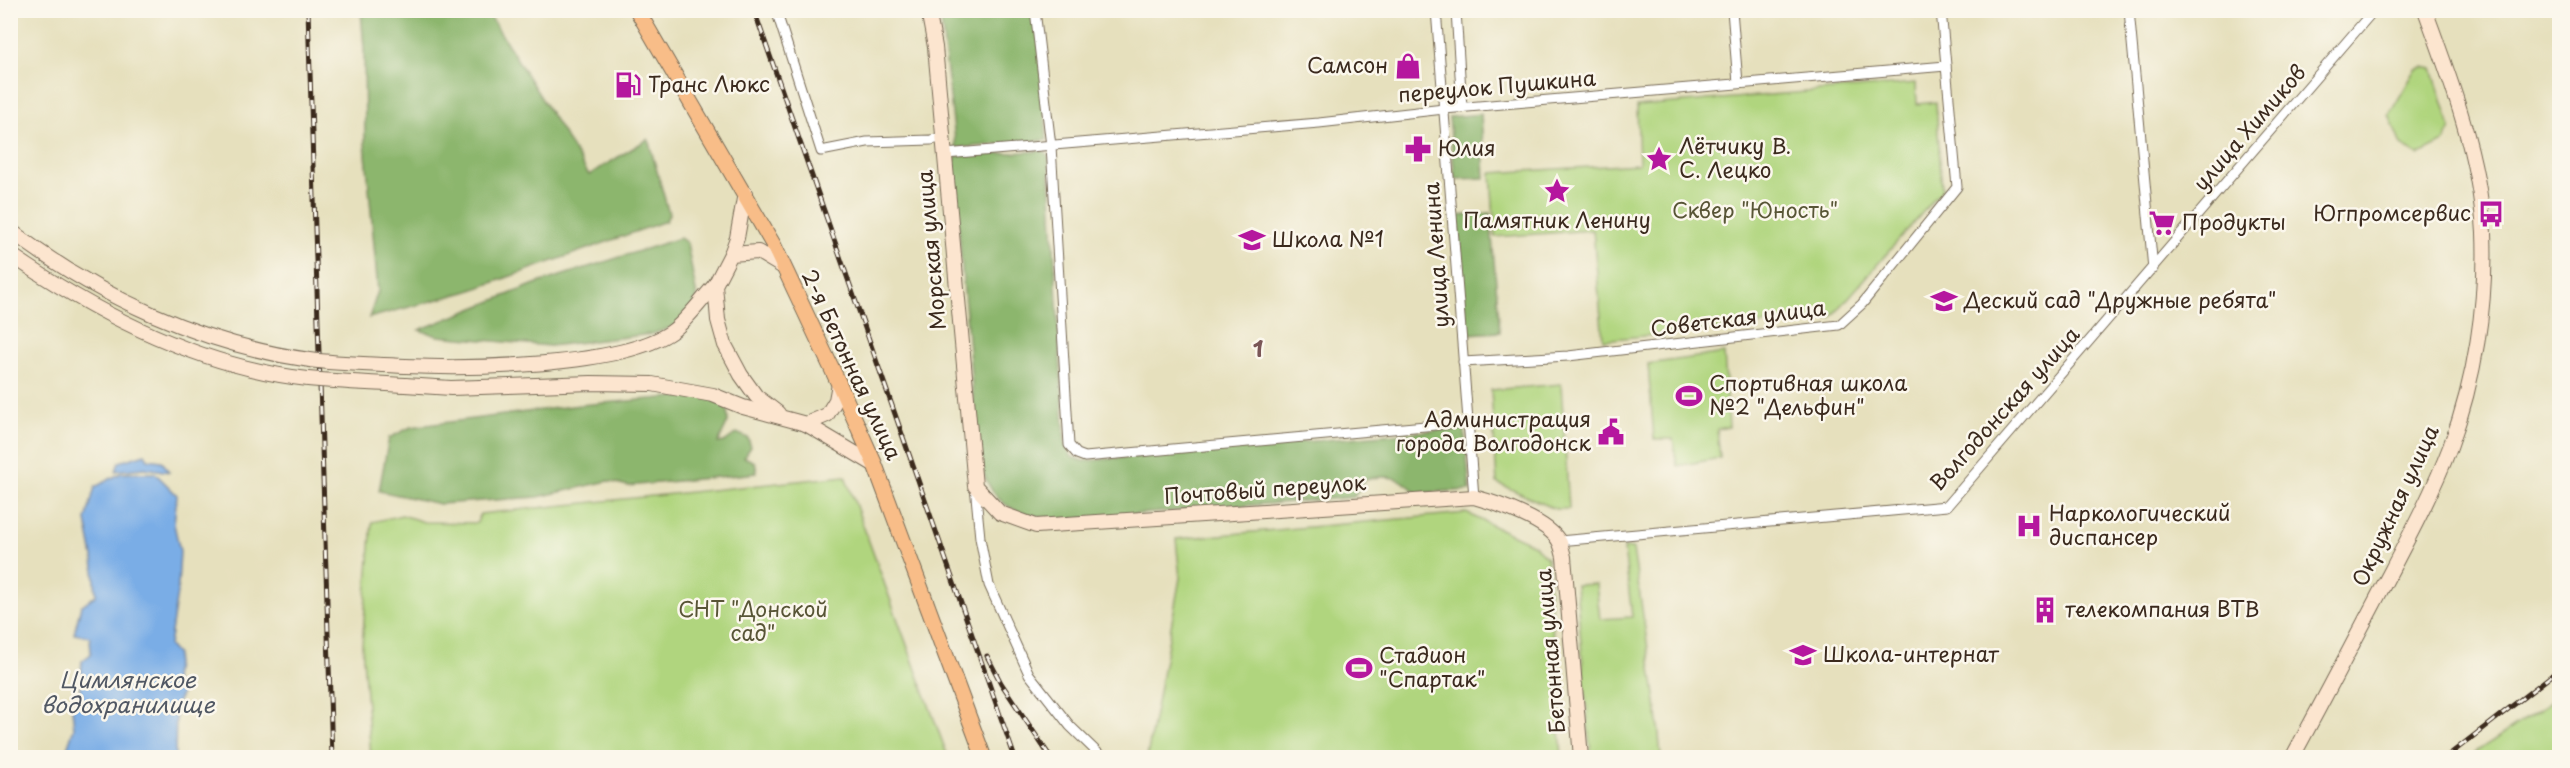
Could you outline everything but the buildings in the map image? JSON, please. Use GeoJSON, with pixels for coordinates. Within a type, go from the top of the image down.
{"type":"FeatureCollection","features":[{"type":"Feature","properties":{"kind":"main road","name":"2-я Бетонная улица"},"geometry":{"type":"LineString","coordinates":[[637,10],[745,193],[839,384],[874,465],[984,758]]}},
{"type":"Feature","properties":{"kind":"main road","name":"Морская улица"},"geometry":{"type":"LineString","coordinates":[[928,10],[935,47],[944,137],[975,486]]}},
{"type":"Feature","properties":{"kind":"main road","name":"Окружная улица"},"geometry":{"type":"LineString","coordinates":[[2292,758],[2391,571],[2439,471],[2463,404],[2477,344],[2483,291],[2484,234],[2479,189],[2464,130],[2425,10]]}},
{"type":"Feature","properties":{"kind":"main road"},"geometry":{"type":"LineString","coordinates":[[10,230],[62,266],[107,291],[151,313],[204,334],[309,360],[451,368],[579,359],[640,347],[672,332],[715,285],[737,238],[745,193]]}},
{"type":"Feature","properties":{"kind":"main road"},"geometry":{"type":"LineString","coordinates":[[731,254],[758,252],[783,267]]}},
{"type":"Feature","properties":{"kind":"main road"},"geometry":{"type":"LineString","coordinates":[[10,254],[52,283],[144,331],[198,352],[249,367],[307,378],[405,385],[451,387],[591,383],[652,384],[689,389],[806,424],[874,465]]}},
{"type":"Feature","properties":{"kind":"main road"},"geometry":{"type":"LineString","coordinates":[[715,285],[718,320],[732,361],[756,396],[787,419]]}},
{"type":"Feature","properties":{"kind":"main road"},"geometry":{"type":"LineString","coordinates":[[806,424],[826,415],[836,400],[839,384]]}},
{"type":"Feature","properties":{"kind":"main road","name":"Почтовый переулок"},"geometry":{"type":"LineString","coordinates":[[975,486],[1000,513],[1036,526],[1474,497],[1520,513],[1540,524],[1559,541]]}},
{"type":"Feature","properties":{"kind":"main road","name":"Бетонная улица"},"geometry":{"type":"LineString","coordinates":[[1559,541],[1564,557],[1581,758]]}},
{"type":"Feature","properties":{"kind":"street"},"geometry":{"type":"LineString","coordinates":[[776,10],[821,151],[867,142],[931,140],[944,137]]}},
{"type":"Feature","properties":{"kind":"street"},"geometry":{"type":"LineString","coordinates":[[1035,10],[1051,146],[1069,445],[1077,454],[1085,457],[1469,422]]}},
{"type":"Feature","properties":{"kind":"street","name":"улица Ленина"},"geometry":{"type":"LineString","coordinates":[[1436,10],[1474,497]]}},
{"type":"Feature","properties":{"kind":"street"},"geometry":{"type":"LineString","coordinates":[[1456,10],[1461,108]]}},
{"type":"Feature","properties":{"kind":"street"},"geometry":{"type":"LineString","coordinates":[[1732,10],[1738,83]]}},
{"type":"Feature","properties":{"kind":"street","name":"Советская улица"},"geometry":{"type":"LineString","coordinates":[[1463,362],[1568,356],[1839,326],[1862,304],[1957,187],[1941,10]]}},
{"type":"Feature","properties":{"kind":"street"},"geometry":{"type":"LineString","coordinates":[[2129,10],[2153,269]]}},
{"type":"Feature","properties":{"kind":"street","name":"улица Химиков"},"geometry":{"type":"LineString","coordinates":[[2153,269],[2374,10]]}},
{"type":"Feature","properties":{"kind":"street","name":"переулок Пушкина"},"geometry":{"type":"LineString","coordinates":[[945,154],[1319,123],[1444,109],[1946,66]]}},
{"type":"Feature","properties":{"kind":"street","name":"Волгодонская улица"},"geometry":{"type":"LineString","coordinates":[[1559,541],[1947,506],[2153,269]]}},
{"type":"Feature","properties":{"kind":"street"},"geometry":{"type":"LineString","coordinates":[[975,486],[980,538],[989,585],[1029,674],[1070,726],[1103,758]]}},
{"type":"Feature","properties":{"kind":"green space"},"geometry":{"type":"Polygon","coordinates":[[[361,11],[487,11],[589,175],[648,139],[669,214],[666,221],[469,291],[369,318],[378,291],[365,143],[364,48],[361,11]]]}},
{"type":"Feature","properties":{"kind":"green space"},"geometry":{"type":"Polygon","coordinates":[[[940,11],[1037,11],[1047,140],[956,148],[940,11]]]}},
{"type":"Feature","properties":{"kind":"green space"},"geometry":{"type":"Polygon","coordinates":[[[2423,67],[2432,69],[2451,128],[2444,142],[2418,155],[2401,145],[2389,115],[2416,69],[2423,67]]]}},
{"type":"Feature","properties":{"kind":"green space","name":"Сквер \"Юность\""},"geometry":{"type":"Polygon","coordinates":[[[1916,83],[1917,104],[1936,102],[1942,190],[1831,318],[1603,340],[1593,230],[1495,237],[1491,173],[1639,164],[1637,106],[1916,83]]]}},
{"type":"Feature","properties":{"kind":"green space"},"geometry":{"type":"Polygon","coordinates":[[[1481,114],[1485,178],[1455,179],[1449,117],[1481,114]]]}},
{"type":"Feature","properties":{"kind":"green space"},"geometry":{"type":"Polygon","coordinates":[[[1043,151],[1049,159],[1065,445],[1072,457],[1083,461],[1464,428],[1470,490],[1416,493],[1399,480],[1380,477],[1365,480],[1354,497],[1062,520],[1029,514],[1005,504],[989,485],[978,454],[953,163],[957,156],[1043,151]]]}},
{"type":"Feature","properties":{"kind":"green space"},"geometry":{"type":"Polygon","coordinates":[[[1490,213],[1500,332],[1467,334],[1457,216],[1490,213]]]}},
{"type":"Feature","properties":{"kind":"green space"},"geometry":{"type":"Polygon","coordinates":[[[680,238],[687,243],[697,297],[690,321],[652,334],[550,346],[438,336],[419,330],[535,284],[680,238]]]}},
{"type":"Feature","properties":{"kind":"green space","name":"Спортивная школа №2 \"Дельфин\""},"geometry":{"type":"Polygon","coordinates":[[[1724,353],[1729,427],[1717,429],[1720,458],[1677,466],[1673,439],[1654,439],[1648,364],[1724,353]]]}},
{"type":"Feature","properties":{"kind":"green space"},"geometry":{"type":"Polygon","coordinates":[[[1561,384],[1569,509],[1555,509],[1497,483],[1491,390],[1561,384]]]}},
{"type":"Feature","properties":{"kind":"green space"},"geometry":{"type":"Polygon","coordinates":[[[711,394],[727,401],[728,422],[718,443],[724,442],[737,433],[748,438],[751,447],[744,457],[755,462],[757,473],[628,486],[608,481],[538,497],[440,504],[379,491],[389,438],[411,427],[580,405],[711,394]]]}},
{"type":"Feature","properties":{"kind":"green space","name":"СНТ \"Донской сад\""},"geometry":{"type":"Polygon","coordinates":[[[845,476],[948,757],[371,757],[362,645],[372,522],[402,515],[424,522],[477,523],[480,514],[845,476]]]}},
{"type":"Feature","properties":{"kind":"green space","name":"Стадион \"Спартак\""},"geometry":{"type":"Polygon","coordinates":[[[1466,513],[1534,545],[1547,558],[1562,757],[1147,757],[1180,578],[1176,539],[1466,513]]]}},
{"type":"Feature","properties":{"kind":"green space"},"geometry":{"type":"Polygon","coordinates":[[[1624,548],[1633,549],[1656,702],[1661,757],[1591,757],[1576,585],[1596,584],[1600,619],[1632,617],[1624,548]]]}},
{"type":"Feature","properties":{"kind":"green space"},"geometry":{"type":"Polygon","coordinates":[[[2559,697],[2559,757],[2468,757],[2559,697]]]}},
{"type":"Feature","properties":{"kind":"water"},"geometry":{"type":"Polygon","coordinates":[[[145,454],[148,459],[162,461],[169,472],[145,468],[116,471],[119,462],[145,454]]]}},
{"type":"Feature","properties":{"kind":"water","name":"Цимлянское водохранилище"},"geometry":{"type":"Polygon","coordinates":[[[121,473],[155,473],[177,495],[174,524],[180,551],[178,586],[169,646],[177,655],[174,679],[182,693],[174,709],[176,714],[175,757],[64,757],[74,728],[72,709],[79,700],[82,661],[91,654],[90,637],[74,634],[81,606],[96,595],[93,557],[86,520],[95,487],[121,473]]]}},
{"type":"Feature","properties":{"kind":"railway"},"geometry":{"type":"LineString","coordinates":[[308,10],[332,758]]}},
{"type":"Feature","properties":{"kind":"railway"},"geometry":{"type":"LineString","coordinates":[[754,10],[1015,758]]}},
{"type":"Feature","properties":{"kind":"railway"},"geometry":{"type":"LineString","coordinates":[[987,656],[1001,683],[1051,758]]}},
{"type":"Feature","properties":{"kind":"railway"},"geometry":{"type":"LineString","coordinates":[[2445,758],[2560,669]]}},
{"type":"Feature","properties":{"kind":"place","name":"Самсон"},"geometry":{"type":"Point","coordinates":[1408,66]}},
{"type":"Feature","properties":{"kind":"place","name":"Транс Люкс"},"geometry":{"type":"Point","coordinates":[628,85]}},
{"type":"Feature","properties":{"kind":"place","name":"Юлия"},"geometry":{"type":"Point","coordinates":[1418,149]}},
{"type":"Feature","properties":{"kind":"place","name":"Лётчику В. С. Лецко"},"geometry":{"type":"Point","coordinates":[1659,159]}},
{"type":"Feature","properties":{"kind":"place","name":"Памятник Ленину"},"geometry":{"type":"Point","coordinates":[1557,191]}},
{"type":"Feature","properties":{"kind":"place","name":"Югпромсервис"},"geometry":{"type":"Point","coordinates":[2491,214]}},
{"type":"Feature","properties":{"kind":"place","name":"Продукты"},"geometry":{"type":"Point","coordinates":[2162,223]}},
{"type":"Feature","properties":{"kind":"place","name":"Школа №1"},"geometry":{"type":"Point","coordinates":[1252,240]}},
{"type":"Feature","properties":{"kind":"place","name":"Деский сад \"Дружные ребята\""},"geometry":{"type":"Point","coordinates":[1944,301]}},
{"type":"Feature","properties":{"kind":"place","name":"Спортивная школа №2 \"Дельфин\""},"geometry":{"type":"Point","coordinates":[1689,396]}},
{"type":"Feature","properties":{"kind":"place","name":"Администрация города Волгодонск"},"geometry":{"type":"Point","coordinates":[1611,432]}},
{"type":"Feature","properties":{"kind":"place","name":"Наркологический диспансер"},"geometry":{"type":"Point","coordinates":[2029,526]}},
{"type":"Feature","properties":{"kind":"place","name":"телекомпания ВТВ"},"geometry":{"type":"Point","coordinates":[2045,610]}},
{"type":"Feature","properties":{"kind":"place","name":"Школа-интернат"},"geometry":{"type":"Point","coordinates":[1803,655]}},
{"type":"Feature","properties":{"kind":"place","name":"Стадион \"Спартак\""},"geometry":{"type":"Point","coordinates":[1359,668]}},
{"type":"Feature","properties":{"kind":"district","name":"1"},"geometry":{"type":"Point","coordinates":[1258,349]}}]}
